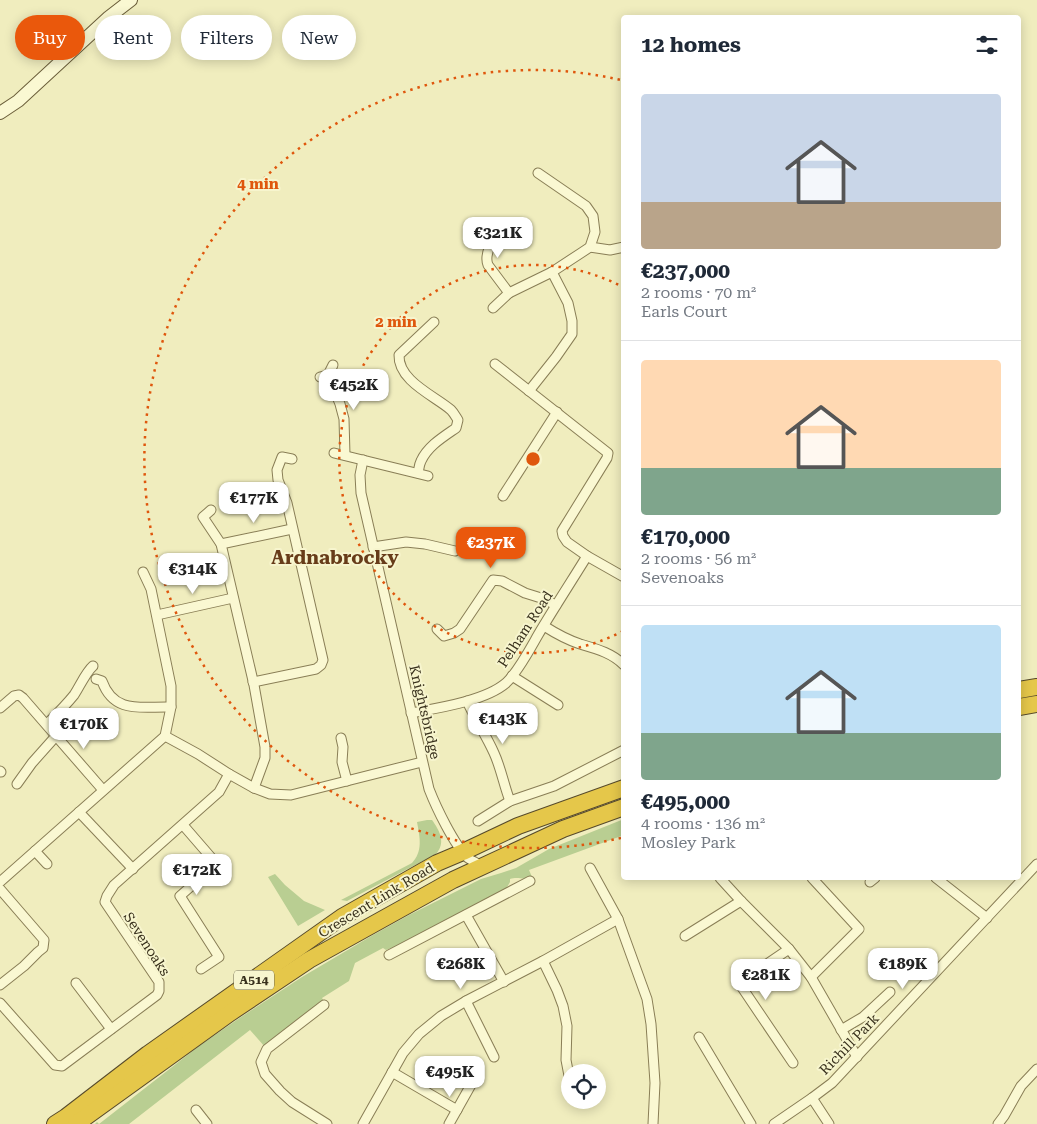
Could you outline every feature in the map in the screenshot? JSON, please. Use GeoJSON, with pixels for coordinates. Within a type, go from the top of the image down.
{"type":"FeatureCollection","features":[{"type":"Feature","properties":{"kind":"highway"},"geometry":{"type":"LineString","coordinates":[[1021,690],[1037,687]]}},
{"type":"Feature","properties":{"kind":"highway"},"geometry":{"type":"LineString","coordinates":[[1021,707],[1037,704]]}},
{"type":"Feature","properties":{"kind":"highway","name":"Crescent Link Road"},"geometry":{"type":"LineString","coordinates":[[55,1124],[148,1054],[342,917],[437,863],[518,826],[621,789]]}},
{"type":"Feature","properties":{"kind":"highway","name":"Crescent Link Road"},"geometry":{"type":"LineString","coordinates":[[76,1124],[230,1013],[309,960],[443,885],[482,866],[563,829],[621,808]]}},
{"type":"Feature","properties":{"kind":"street"},"geometry":{"type":"LineString","coordinates":[[0,113],[18,101],[109,17],[131,0]]}},
{"type":"Feature","properties":{"kind":"street"},"geometry":{"type":"LineString","coordinates":[[493,308],[509,293],[552,272],[590,247],[595,232],[593,216],[586,206],[538,173]]}},
{"type":"Feature","properties":{"kind":"street"},"geometry":{"type":"LineString","coordinates":[[502,223],[487,252],[486,260],[509,293]]}},
{"type":"Feature","properties":{"kind":"street"},"geometry":{"type":"LineString","coordinates":[[590,247],[603,250],[621,248]]}},
{"type":"Feature","properties":{"kind":"street"},"geometry":{"type":"LineString","coordinates":[[529,391],[572,334],[572,320],[568,303],[552,272]]}},
{"type":"Feature","properties":{"kind":"street"},"geometry":{"type":"LineString","coordinates":[[334,453],[423,474],[421,462],[434,443],[456,428],[458,420],[453,412],[427,394],[404,373],[399,355],[434,322]]}},
{"type":"Feature","properties":{"kind":"street"},"geometry":{"type":"LineString","coordinates":[[495,364],[608,453],[607,458],[562,531],[567,542],[587,556],[621,575]]}},
{"type":"Feature","properties":{"kind":"street"},"geometry":{"type":"LineString","coordinates":[[333,366],[324,376],[338,400],[344,419],[345,455]]}},
{"type":"Feature","properties":{"kind":"street"},"geometry":{"type":"LineString","coordinates":[[502,496],[558,412]]}},
{"type":"Feature","properties":{"kind":"street"},"geometry":{"type":"LineString","coordinates":[[253,682],[316,669],[323,660],[287,504],[278,480],[277,470],[282,457],[292,459]]}},
{"type":"Feature","properties":{"kind":"street","name":"Knightsbridge"},"geometry":{"type":"LineString","coordinates":[[363,460],[360,486],[422,762],[432,796],[452,836],[463,852],[482,866]]}},
{"type":"Feature","properties":{"kind":"street"},"geometry":{"type":"LineString","coordinates":[[211,510],[203,517],[221,544],[253,682],[265,747],[265,758],[254,788]]}},
{"type":"Feature","properties":{"kind":"street"},"geometry":{"type":"LineString","coordinates":[[221,544],[292,529]]}},
{"type":"Feature","properties":{"kind":"street"},"geometry":{"type":"LineString","coordinates":[[373,547],[406,542],[425,544],[448,553]]}},
{"type":"Feature","properties":{"kind":"street","name":"Pelham Road"},"geometry":{"type":"LineString","coordinates":[[411,713],[467,701],[487,694],[506,683],[587,556]]}},
{"type":"Feature","properties":{"kind":"street"},"geometry":{"type":"LineString","coordinates":[[0,882],[165,736],[171,707],[171,686],[151,588],[143,572]]}},
{"type":"Feature","properties":{"kind":"street"},"geometry":{"type":"LineString","coordinates":[[437,629],[444,636],[454,634],[460,629],[493,580],[502,581],[556,606]]}},
{"type":"Feature","properties":{"kind":"street"},"geometry":{"type":"LineString","coordinates":[[157,615],[233,598]]}},
{"type":"Feature","properties":{"kind":"street"},"geometry":{"type":"LineString","coordinates":[[544,626],[559,635],[606,652],[621,662]]}},
{"type":"Feature","properties":{"kind":"street"},"geometry":{"type":"LineString","coordinates":[[47,724],[74,695],[89,669],[94,666]]}},
{"type":"Feature","properties":{"kind":"street"},"geometry":{"type":"LineString","coordinates":[[512,676],[558,705]]}},
{"type":"Feature","properties":{"kind":"street"},"geometry":{"type":"LineString","coordinates":[[96,679],[102,681],[113,700],[121,705],[171,707]]}},
{"type":"Feature","properties":{"kind":"street"},"geometry":{"type":"LineString","coordinates":[[0,708],[14,696],[19,695],[47,724],[103,790]]}},
{"type":"Feature","properties":{"kind":"street"},"geometry":{"type":"LineString","coordinates":[[467,701],[495,754],[510,802]]}},
{"type":"Feature","properties":{"kind":"street"},"geometry":{"type":"LineString","coordinates":[[17,784],[32,763],[56,736]]}},
{"type":"Feature","properties":{"kind":"street"},"geometry":{"type":"LineString","coordinates":[[165,736],[254,788],[270,794],[292,795],[422,762]]}},
{"type":"Feature","properties":{"kind":"street"},"geometry":{"type":"LineString","coordinates":[[341,738],[343,747],[342,762],[348,781]]}},
{"type":"Feature","properties":{"kind":"street"},"geometry":{"type":"LineString","coordinates":[[478,820],[510,802],[554,786],[621,752]]}},
{"type":"Feature","properties":{"kind":"street","name":"Sevenoaks"},"geometry":{"type":"LineString","coordinates":[[0,1003],[55,1065],[62,1066],[157,995],[159,982],[104,902],[114,885],[219,792],[229,774]]}},
{"type":"Feature","properties":{"kind":"street"},"geometry":{"type":"LineString","coordinates":[[80,812],[133,869]]}},
{"type":"Feature","properties":{"kind":"street"},"geometry":{"type":"LineString","coordinates":[[183,825],[215,862],[214,866],[180,896],[219,957],[201,969]]}},
{"type":"Feature","properties":{"kind":"street"},"geometry":{"type":"LineString","coordinates":[[33,853],[47,864]]}},
{"type":"Feature","properties":{"kind":"street","name":"Richill Park"},"geometry":{"type":"LineString","coordinates":[[774,1124],[832,1083],[1037,864]]}},
{"type":"Feature","properties":{"kind":"street"},"geometry":{"type":"LineString","coordinates":[[590,868],[618,919],[647,1000],[655,1074],[653,1124]]}},
{"type":"Feature","properties":{"kind":"street"},"geometry":{"type":"LineString","coordinates":[[722,880],[789,949],[811,977],[857,1057]]}},
{"type":"Feature","properties":{"kind":"street"},"geometry":{"type":"LineString","coordinates":[[811,977],[859,929],[814,880]]}},
{"type":"Feature","properties":{"kind":"street"},"geometry":{"type":"LineString","coordinates":[[939,880],[987,918]]}},
{"type":"Feature","properties":{"kind":"street"},"geometry":{"type":"LineString","coordinates":[[389,955],[530,881]]}},
{"type":"Feature","properties":{"kind":"street"},"geometry":{"type":"LineString","coordinates":[[0,889],[44,940],[42,948],[24,966],[0,985]]}},
{"type":"Feature","properties":{"kind":"street"},"geometry":{"type":"LineString","coordinates":[[685,936],[741,901]]}},
{"type":"Feature","properties":{"kind":"street"},"geometry":{"type":"LineString","coordinates":[[466,914],[504,982]]}},
{"type":"Feature","properties":{"kind":"street"},"geometry":{"type":"LineString","coordinates":[[363,1124],[403,1053],[418,1034],[441,1016],[466,1001],[618,919]]}},
{"type":"Feature","properties":{"kind":"street"},"geometry":{"type":"LineString","coordinates":[[789,949],[739,983],[793,1063]]}},
{"type":"Feature","properties":{"kind":"street"},"geometry":{"type":"LineString","coordinates":[[543,961],[557,990],[564,1012],[567,1026],[567,1064]]}},
{"type":"Feature","properties":{"kind":"street"},"geometry":{"type":"LineString","coordinates":[[76,983],[111,1029]]}},
{"type":"Feature","properties":{"kind":"street"},"geometry":{"type":"LineString","coordinates":[[842,1030],[863,1017],[890,992]]}},
{"type":"Feature","properties":{"kind":"street"},"geometry":{"type":"LineString","coordinates":[[466,1001],[494,1057]]}},
{"type":"Feature","properties":{"kind":"street"},"geometry":{"type":"LineString","coordinates":[[324,1005],[267,1049],[261,1062],[265,1074],[280,1091],[292,1102],[327,1124]]}},
{"type":"Feature","properties":{"kind":"street"},"geometry":{"type":"LineString","coordinates":[[699,1037],[751,1124]]}},
{"type":"Feature","properties":{"kind":"street"},"geometry":{"type":"LineString","coordinates":[[998,1124],[1021,1086],[1037,1069]]}},
{"type":"Feature","properties":{"kind":"street"},"geometry":{"type":"LineString","coordinates":[[392,1072],[457,1110]]}},
{"type":"Feature","properties":{"kind":"street"},"geometry":{"type":"LineString","coordinates":[[448,1124],[472,1083]]}},
{"type":"Feature","properties":{"kind":"street"},"geometry":{"type":"LineString","coordinates":[[812,1098],[829,1124]]}},
{"type":"Feature","properties":{"kind":"street"},"geometry":{"type":"LineString","coordinates":[[196,1110],[207,1124]]}},
{"type":"Feature","properties":{"kind":"green space"},"geometry":{"type":"Polygon","coordinates":[[[432,820],[441,837],[441,846],[436,854],[347,901],[341,900],[412,863],[419,849],[420,839],[417,822],[432,820]]]}},
{"type":"Feature","properties":{"kind":"green space"},"geometry":{"type":"Polygon","coordinates":[[[621,820],[621,836],[529,870],[532,877],[510,879],[506,889],[410,941],[386,950],[383,948],[355,963],[349,981],[322,998],[324,1001],[265,1047],[250,1030],[129,1124],[99,1124],[199,1046],[302,977],[409,915],[481,879],[516,868],[549,849],[621,820]]]}},
{"type":"Feature","properties":{"kind":"green space"},"geometry":{"type":"Polygon","coordinates":[[[275,874],[304,901],[325,910],[298,926],[268,877],[275,874]]]}},
{"type":"Feature","properties":{"kind":"district","name":"Ardnabrocky"},"geometry":{"type":"Point","coordinates":[335,557]}}]}
